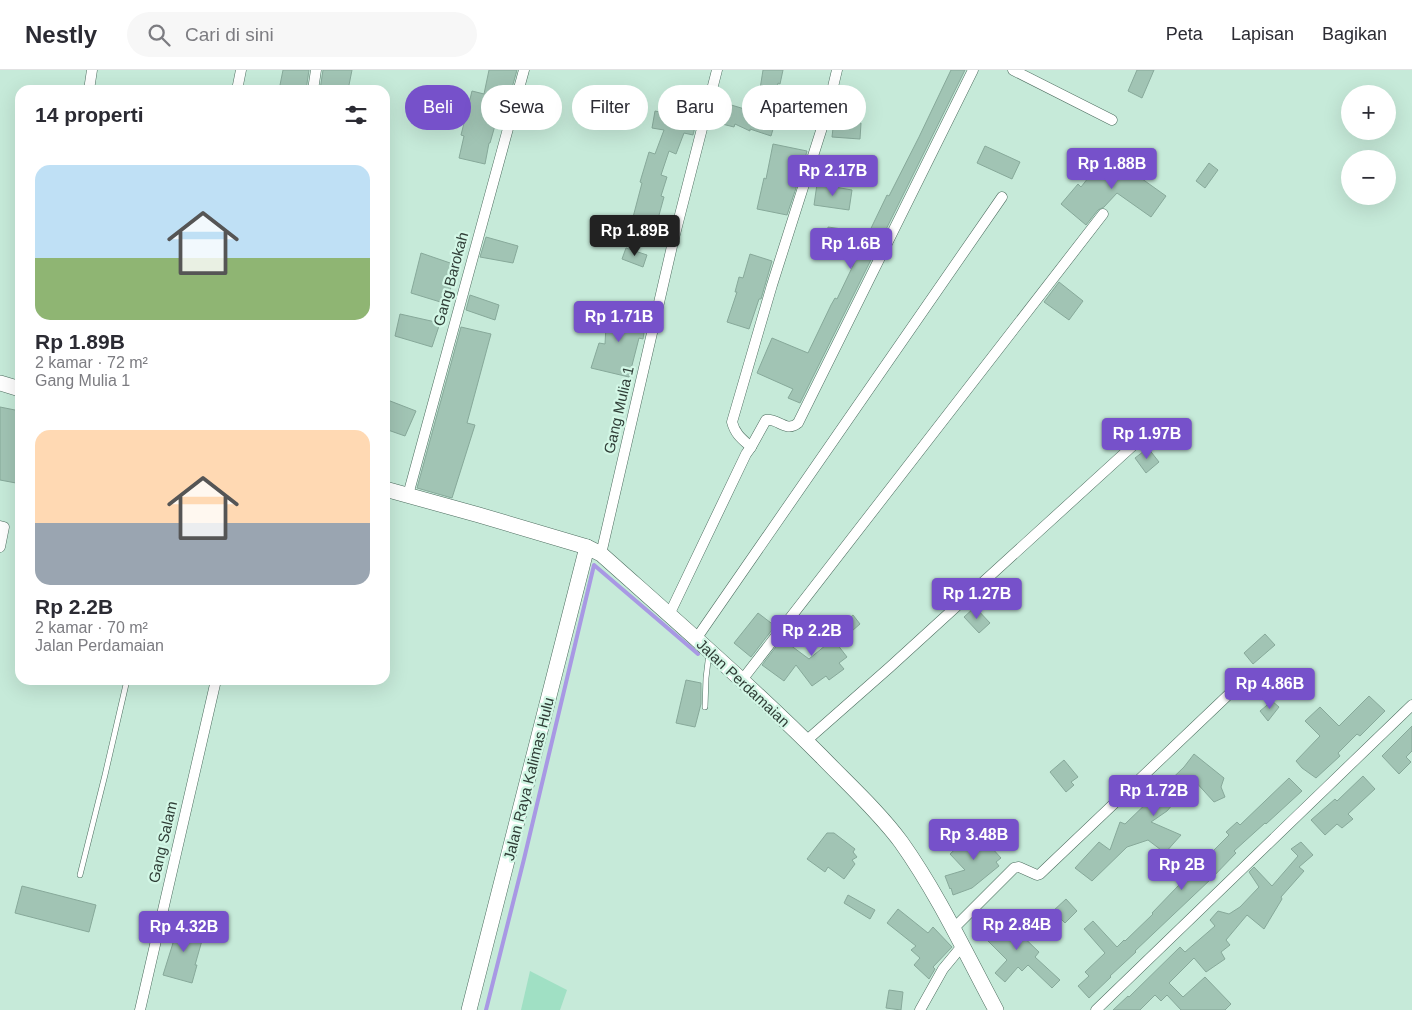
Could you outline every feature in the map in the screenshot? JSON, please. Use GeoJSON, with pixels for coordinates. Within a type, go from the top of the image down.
{"type":"FeatureCollection","features":[{"type":"Feature","properties":{"kind":"street"},"geometry":{"type":"LineString","coordinates":[[90,85],[92,70]]}},
{"type":"Feature","properties":{"kind":"street"},"geometry":{"type":"LineString","coordinates":[[238,85],[241,70]]}},
{"type":"Feature","properties":{"kind":"street"},"geometry":{"type":"LineString","coordinates":[[314,85],[316,70]]}},
{"type":"Feature","properties":{"kind":"street","name":"Gang Barokah"},"geometry":{"type":"LineString","coordinates":[[408,495],[524,70]]}},
{"type":"Feature","properties":{"kind":"street","name":"Gang Mulia 1"},"geometry":{"type":"LineString","coordinates":[[594,551],[717,70]]}},
{"type":"Feature","properties":{"kind":"street"},"geometry":{"type":"LineString","coordinates":[[751,447],[739,436],[733,428],[732,422],[772,285],[827,112],[837,70]]}},
{"type":"Feature","properties":{"kind":"street"},"geometry":{"type":"LineString","coordinates":[[669,614],[746,454],[766,420],[773,420],[790,427],[798,423],[973,70]]}},
{"type":"Feature","properties":{"kind":"street"},"geometry":{"type":"LineString","coordinates":[[1012,70],[1112,120]]}},
{"type":"Feature","properties":{"kind":"street"},"geometry":{"type":"LineString","coordinates":[[696,639],[1002,197]]}},
{"type":"Feature","properties":{"kind":"street"},"geometry":{"type":"LineString","coordinates":[[742,680],[1103,214]]}},
{"type":"Feature","properties":{"kind":"street"},"geometry":{"type":"LineString","coordinates":[[0,383],[15,388]]}},
{"type":"Feature","properties":{"kind":"street"},"geometry":{"type":"LineString","coordinates":[[806,741],[1139,440]]}},
{"type":"Feature","properties":{"kind":"street","name":"Jalan Perdamaian"},"geometry":{"type":"LineString","coordinates":[[390,490],[480,515],[594,551],[669,614],[806,741],[891,830],[911,857],[953,929],[996,1010]]}},
{"type":"Feature","properties":{"kind":"street"},"geometry":{"type":"LineString","coordinates":[[0,526],[4,527],[0,547]]}},
{"type":"Feature","properties":{"kind":"street","name":"Jalan Raya Kalimas Hulu"},"geometry":{"type":"LineString","coordinates":[[469,1010],[594,551]]}},
{"type":"Feature","properties":{"kind":"street"},"geometry":{"type":"LineString","coordinates":[[953,929],[1014,868],[1020,867],[1037,875],[1040,874],[1246,678]]}},
{"type":"Feature","properties":{"kind":"street","name":"Gang Salam"},"geometry":{"type":"LineString","coordinates":[[140,1010],[215,685]]}},
{"type":"Feature","properties":{"kind":"street"},"geometry":{"type":"LineString","coordinates":[[1096,1010],[1412,705]]}},
{"type":"Feature","properties":{"kind":"street"},"geometry":{"type":"LineString","coordinates":[[920,1010],[943,969],[962,946]]}},
{"type":"Feature","properties":{"kind":"lane"},"geometry":{"type":"LineString","coordinates":[[705,707],[709,652]]}},
{"type":"Feature","properties":{"kind":"lane"},"geometry":{"type":"LineString","coordinates":[[80,875],[126,685]]}},
{"type":"Feature","properties":{"kind":"green space"},"geometry":{"type":"Polygon","coordinates":[[[530,971],[567,990],[560,1010],[521,1010],[530,971]]]}},
{"type":"Feature","properties":{"kind":"building"},"geometry":{"type":"Polygon","coordinates":[[[283,70],[309,70],[307,85],[280,85],[283,70]]]}},
{"type":"Feature","properties":{"kind":"building"},"geometry":{"type":"Polygon","coordinates":[[[323,70],[352,70],[349,85],[321,85],[323,70]]]}},
{"type":"Feature","properties":{"kind":"building"},"geometry":{"type":"Polygon","coordinates":[[[489,70],[517,70],[513,85],[486,85],[489,70]]]}},
{"type":"Feature","properties":{"kind":"building"},"geometry":{"type":"Polygon","coordinates":[[[763,70],[783,70],[780,84],[761,85],[763,70]]]}},
{"type":"Feature","properties":{"kind":"building"},"geometry":{"type":"Polygon","coordinates":[[[951,70],[965,70],[800,403],[788,398],[793,389],[757,373],[772,338],[808,353],[831,305],[835,298],[837,299],[887,195],[889,196],[919,137],[951,70]]]}},
{"type":"Feature","properties":{"kind":"building"},"geometry":{"type":"Polygon","coordinates":[[[1137,70],[1154,70],[1142,98],[1128,91],[1137,70]]]}},
{"type":"Feature","properties":{"kind":"building"},"geometry":{"type":"Polygon","coordinates":[[[472,91],[481,93],[481,130],[494,130],[485,164],[459,158],[464,136],[461,135],[462,130],[471,130],[472,91]]]}},
{"type":"Feature","properties":{"kind":"building"},"geometry":{"type":"Polygon","coordinates":[[[732,105],[742,108],[742,127],[735,124],[734,127],[732,126],[732,105]]]}},
{"type":"Feature","properties":{"kind":"building"},"geometry":{"type":"Polygon","coordinates":[[[655,111],[658,112],[658,129],[652,128],[655,111]]]}},
{"type":"Feature","properties":{"kind":"building"},"geometry":{"type":"Polygon","coordinates":[[[664,130],[694,130],[693,135],[684,133],[676,154],[669,151],[661,175],[667,177],[661,196],[664,197],[656,226],[632,221],[642,183],[640,182],[649,152],[655,154],[664,130]]]}},
{"type":"Feature","properties":{"kind":"building"},"geometry":{"type":"Polygon","coordinates":[[[753,130],[773,130],[771,136],[753,130]]]}},
{"type":"Feature","properties":{"kind":"building"},"geometry":{"type":"Polygon","coordinates":[[[833,130],[861,130],[860,139],[832,137],[833,130]]]}},
{"type":"Feature","properties":{"kind":"building"},"geometry":{"type":"Polygon","coordinates":[[[773,144],[807,151],[802,169],[800,168],[787,215],[757,209],[764,178],[766,179],[773,144]]]}},
{"type":"Feature","properties":{"kind":"building"},"geometry":{"type":"Polygon","coordinates":[[[985,146],[1020,162],[1012,179],[977,163],[985,146]]]}},
{"type":"Feature","properties":{"kind":"building"},"geometry":{"type":"Polygon","coordinates":[[[1111,149],[1134,167],[1131,171],[1166,196],[1151,217],[1117,193],[1104,207],[1098,210],[1086,225],[1061,204],[1078,184],[1081,187],[1111,149]]]}},
{"type":"Feature","properties":{"kind":"building"},"geometry":{"type":"Polygon","coordinates":[[[1209,163],[1218,170],[1205,188],[1196,181],[1209,163]]]}},
{"type":"Feature","properties":{"kind":"building"},"geometry":{"type":"Polygon","coordinates":[[[817,184],[852,190],[849,210],[814,205],[817,184]]]}},
{"type":"Feature","properties":{"kind":"building"},"geometry":{"type":"Polygon","coordinates":[[[828,227],[849,230],[846,248],[826,245],[828,227]]]}},
{"type":"Feature","properties":{"kind":"building"},"geometry":{"type":"Polygon","coordinates":[[[486,237],[518,246],[513,263],[480,257],[486,237]]]}},
{"type":"Feature","properties":{"kind":"building"},"geometry":{"type":"Polygon","coordinates":[[[626,248],[647,255],[643,267],[622,259],[626,248]]]}},
{"type":"Feature","properties":{"kind":"building"},"geometry":{"type":"Polygon","coordinates":[[[421,253],[456,265],[447,304],[411,293],[421,253]]]}},
{"type":"Feature","properties":{"kind":"building"},"geometry":{"type":"Polygon","coordinates":[[[750,254],[772,261],[761,299],[759,299],[749,329],[727,322],[737,292],[735,292],[739,277],[743,278],[750,254]]]}},
{"type":"Feature","properties":{"kind":"building"},"geometry":{"type":"Polygon","coordinates":[[[1059,282],[1083,301],[1069,320],[1044,302],[1059,282]]]}},
{"type":"Feature","properties":{"kind":"building"},"geometry":{"type":"Polygon","coordinates":[[[470,295],[499,305],[495,320],[466,310],[470,295]]]}},
{"type":"Feature","properties":{"kind":"building"},"geometry":{"type":"Polygon","coordinates":[[[607,308],[646,320],[643,339],[639,338],[629,377],[591,368],[599,343],[605,344],[607,308]]]}},
{"type":"Feature","properties":{"kind":"building"},"geometry":{"type":"Polygon","coordinates":[[[400,314],[440,323],[432,347],[395,336],[400,314]]]}},
{"type":"Feature","properties":{"kind":"building"},"geometry":{"type":"Polygon","coordinates":[[[461,327],[491,334],[467,423],[475,425],[452,498],[417,488],[461,327]]]}},
{"type":"Feature","properties":{"kind":"building"},"geometry":{"type":"Polygon","coordinates":[[[390,401],[416,411],[405,436],[390,431],[390,401]]]}},
{"type":"Feature","properties":{"kind":"building"},"geometry":{"type":"Polygon","coordinates":[[[0,407],[15,410],[15,483],[0,480],[0,407]]]}},
{"type":"Feature","properties":{"kind":"building"},"geometry":{"type":"Polygon","coordinates":[[[1148,448],[1159,462],[1146,473],[1135,458],[1148,448]]]}},
{"type":"Feature","properties":{"kind":"building"},"geometry":{"type":"Polygon","coordinates":[[[975,607],[990,623],[979,633],[964,617],[975,607]]]}},
{"type":"Feature","properties":{"kind":"building"},"geometry":{"type":"Polygon","coordinates":[[[758,613],[775,626],[751,657],[734,643],[758,613]]]}},
{"type":"Feature","properties":{"kind":"building"},"geometry":{"type":"Polygon","coordinates":[[[853,615],[860,624],[837,644],[847,657],[839,663],[844,669],[829,680],[826,676],[812,686],[796,665],[784,681],[762,665],[782,639],[809,659],[832,640],[828,636],[853,615]]]}},
{"type":"Feature","properties":{"kind":"building"},"geometry":{"type":"Polygon","coordinates":[[[1265,634],[1275,645],[1253,664],[1244,653],[1265,634]]]}},
{"type":"Feature","properties":{"kind":"building"},"geometry":{"type":"Polygon","coordinates":[[[686,680],[701,683],[701,704],[695,727],[676,723],[686,680]]]}},
{"type":"Feature","properties":{"kind":"building"},"geometry":{"type":"Polygon","coordinates":[[[1369,696],[1385,711],[1360,736],[1357,734],[1338,753],[1340,756],[1316,778],[1302,768],[1296,761],[1320,736],[1305,721],[1320,707],[1339,726],[1369,696]]]}},
{"type":"Feature","properties":{"kind":"building"},"geometry":{"type":"Polygon","coordinates":[[[1272,701],[1279,707],[1268,721],[1260,711],[1272,701]]]}},
{"type":"Feature","properties":{"kind":"building"},"geometry":{"type":"Polygon","coordinates":[[[1412,726],[1412,751],[1406,757],[1411,762],[1399,774],[1382,756],[1412,726]]]}},
{"type":"Feature","properties":{"kind":"building"},"geometry":{"type":"Polygon","coordinates":[[[1194,754],[1224,778],[1221,787],[1225,797],[1214,802],[1194,780],[1167,811],[1151,822],[1181,835],[1165,853],[1148,840],[1127,847],[1092,881],[1075,868],[1099,842],[1110,850],[1120,822],[1125,824],[1184,767],[1194,754]]]}},
{"type":"Feature","properties":{"kind":"building"},"geometry":{"type":"Polygon","coordinates":[[[1064,760],[1078,777],[1071,782],[1074,785],[1066,792],[1050,772],[1064,760]]]}},
{"type":"Feature","properties":{"kind":"building"},"geometry":{"type":"Polygon","coordinates":[[[1363,776],[1375,789],[1348,814],[1353,819],[1342,828],[1337,824],[1325,835],[1311,820],[1335,799],[1337,801],[1363,776]]]}},
{"type":"Feature","properties":{"kind":"building"},"geometry":{"type":"Polygon","coordinates":[[[1289,778],[1302,791],[1234,851],[1236,853],[1211,879],[1135,951],[1089,998],[1078,986],[1089,976],[1085,972],[1105,953],[1084,929],[1093,921],[1117,947],[1153,914],[1178,886],[1204,862],[1229,835],[1226,832],[1237,822],[1240,825],[1289,778]]]}},
{"type":"Feature","properties":{"kind":"building"},"geometry":{"type":"Polygon","coordinates":[[[981,825],[997,841],[991,847],[1001,858],[996,862],[999,866],[972,888],[953,895],[945,876],[965,870],[950,854],[981,825]]]}},
{"type":"Feature","properties":{"kind":"building"},"geometry":{"type":"Polygon","coordinates":[[[827,833],[834,833],[855,849],[853,852],[857,857],[852,860],[855,864],[844,879],[828,867],[825,872],[807,859],[827,833]]]}},
{"type":"Feature","properties":{"kind":"building"},"geometry":{"type":"Polygon","coordinates":[[[1301,842],[1313,855],[1299,867],[1304,871],[1281,897],[1282,899],[1264,929],[1247,915],[1226,940],[1230,945],[1221,952],[1225,959],[1206,972],[1194,958],[1169,983],[1183,997],[1205,977],[1231,1004],[1225,1010],[1181,1010],[1167,995],[1161,1001],[1155,995],[1140,1010],[1113,1010],[1180,947],[1185,952],[1215,926],[1210,920],[1218,911],[1229,914],[1240,907],[1259,887],[1249,872],[1254,867],[1272,886],[1298,856],[1291,849],[1301,842]]]}},
{"type":"Feature","properties":{"kind":"building"},"geometry":{"type":"Polygon","coordinates":[[[22,886],[96,905],[89,932],[15,913],[22,886]]]}},
{"type":"Feature","properties":{"kind":"building"},"geometry":{"type":"Polygon","coordinates":[[[848,895],[875,910],[870,919],[844,903],[848,895]]]}},
{"type":"Feature","properties":{"kind":"building"},"geometry":{"type":"Polygon","coordinates":[[[1066,899],[1077,911],[1065,923],[1053,911],[1066,899]]]}},
{"type":"Feature","properties":{"kind":"building"},"geometry":{"type":"Polygon","coordinates":[[[898,909],[928,933],[933,927],[952,947],[933,967],[935,969],[929,979],[914,965],[920,958],[911,950],[916,946],[887,923],[898,909]]]}},
{"type":"Feature","properties":{"kind":"building"},"geometry":{"type":"Polygon","coordinates":[[[1004,910],[1018,924],[1014,928],[1039,952],[1035,957],[1060,980],[1052,988],[1028,965],[1022,971],[1018,967],[1005,982],[995,973],[1007,960],[986,939],[998,926],[993,921],[1004,910]]]}},
{"type":"Feature","properties":{"kind":"building"},"geometry":{"type":"Polygon","coordinates":[[[177,922],[205,930],[192,983],[163,975],[177,922]]]}},
{"type":"Feature","properties":{"kind":"building"},"geometry":{"type":"Polygon","coordinates":[[[889,990],[903,992],[901,1010],[886,1008],[889,990]]]}},
{"type":"Feature","properties":{"kind":"waterway"},"geometry":{"type":"LineString","coordinates":[[486,1010],[594,565],[698,654]]}}]}
